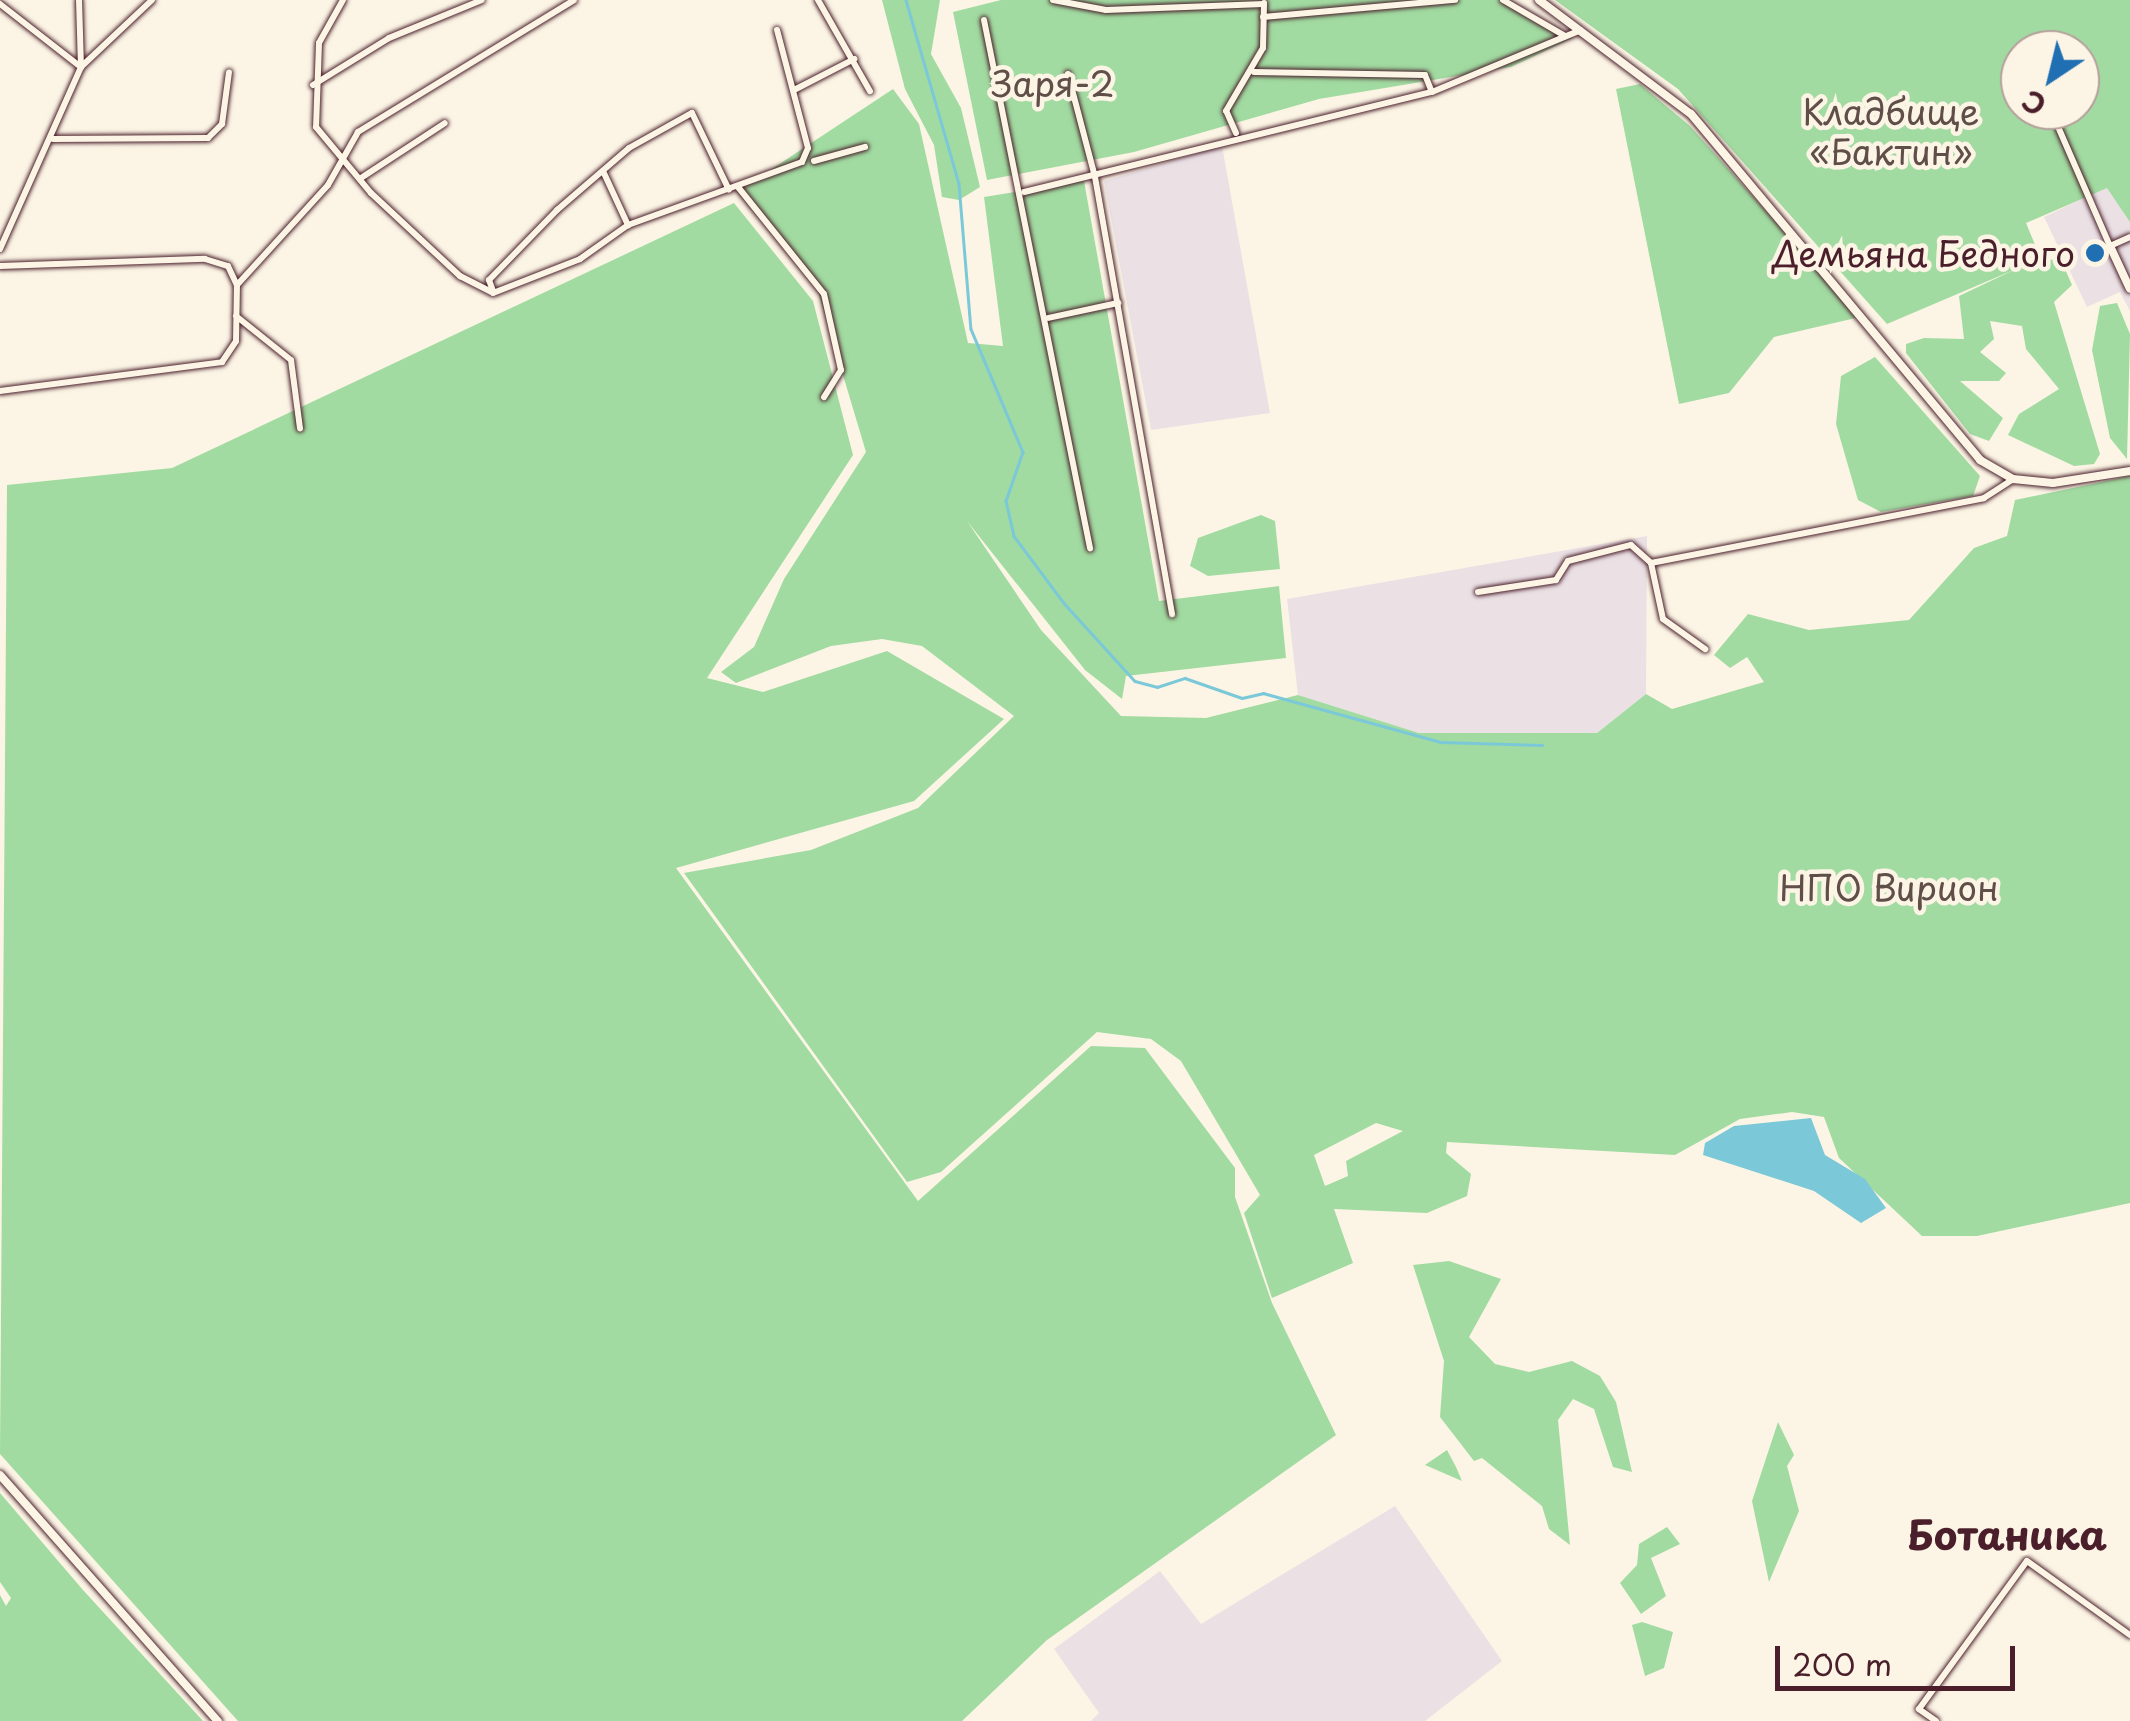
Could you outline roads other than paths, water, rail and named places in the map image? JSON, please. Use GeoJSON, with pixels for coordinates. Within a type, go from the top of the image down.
{"type":"FeatureCollection","features":[{"type":"Feature","properties":{"kind":"street"},"geometry":{"type":"LineString","coordinates":[[0,250],[81,66],[80,0]]}},
{"type":"Feature","properties":{"kind":"street"},"geometry":{"type":"LineString","coordinates":[[81,66],[152,0]]}},
{"type":"Feature","properties":{"kind":"street"},"geometry":{"type":"LineString","coordinates":[[342,0],[319,43],[310,110],[339,155],[361,178],[460,276],[493,292],[580,258],[628,226],[738,187],[808,155],[777,30]]}},
{"type":"Feature","properties":{"kind":"street"},"geometry":{"type":"LineString","coordinates":[[313,85],[389,38],[482,0]]}},
{"type":"Feature","properties":{"kind":"street"},"geometry":{"type":"LineString","coordinates":[[237,285],[328,185],[339,155],[358,132],[574,0]]}},
{"type":"Feature","properties":{"kind":"street"},"geometry":{"type":"LineString","coordinates":[[818,0],[870,92]]}},
{"type":"Feature","properties":{"kind":"street"},"geometry":{"type":"LineString","coordinates":[[1053,0],[1106,10],[1264,2],[1254,72],[1226,112],[1236,134]]}},
{"type":"Feature","properties":{"kind":"street"},"geometry":{"type":"LineString","coordinates":[[1264,16],[1454,0]]}},
{"type":"Feature","properties":{"kind":"street"},"geometry":{"type":"LineString","coordinates":[[1503,0],[1566,36]]}},
{"type":"Feature","properties":{"kind":"street"},"geometry":{"type":"LineString","coordinates":[[1539,0],[1690,114],[1931,408],[2013,479],[2053,484],[2130,471]]}},
{"type":"Feature","properties":{"kind":"street"},"geometry":{"type":"LineString","coordinates":[[0,4],[81,66]]}},
{"type":"Feature","properties":{"kind":"street"},"geometry":{"type":"LineString","coordinates":[[984,20],[1024,192],[1090,548]]}},
{"type":"Feature","properties":{"kind":"street"},"geometry":{"type":"LineString","coordinates":[[1024,192],[1096,178],[1236,134],[1432,92],[1582,29]]}},
{"type":"Feature","properties":{"kind":"street"},"geometry":{"type":"LineString","coordinates":[[794,90],[854,59]]}},
{"type":"Feature","properties":{"kind":"street"},"geometry":{"type":"LineString","coordinates":[[52,139],[208,138],[222,124],[228,72]]}},
{"type":"Feature","properties":{"kind":"street"},"geometry":{"type":"LineString","coordinates":[[1254,72],[1425,76],[1432,92]]}},
{"type":"Feature","properties":{"kind":"street"},"geometry":{"type":"LineString","coordinates":[[1068,74],[1096,178],[1172,614]]}},
{"type":"Feature","properties":{"kind":"street"},"geometry":{"type":"LineString","coordinates":[[493,292],[488,280],[602,171],[692,112],[729,190]]}},
{"type":"Feature","properties":{"kind":"street"},"geometry":{"type":"LineString","coordinates":[[361,178],[445,123]]}},
{"type":"Feature","properties":{"kind":"street"},"geometry":{"type":"LineString","coordinates":[[2059,130],[2130,288]]}},
{"type":"Feature","properties":{"kind":"street"},"geometry":{"type":"LineString","coordinates":[[814,161],[866,147]]}},
{"type":"Feature","properties":{"kind":"street"},"geometry":{"type":"LineString","coordinates":[[602,171],[628,226]]}},
{"type":"Feature","properties":{"kind":"street"},"geometry":{"type":"LineString","coordinates":[[738,187],[824,294],[841,370],[824,398]]}},
{"type":"Feature","properties":{"kind":"street"},"geometry":{"type":"LineString","coordinates":[[2110,246],[2130,236]]}},
{"type":"Feature","properties":{"kind":"street"},"geometry":{"type":"LineString","coordinates":[[0,266],[205,260],[228,266],[237,285],[236,316],[222,362],[0,391]]}},
{"type":"Feature","properties":{"kind":"street"},"geometry":{"type":"LineString","coordinates":[[1048,318],[1118,303]]}},
{"type":"Feature","properties":{"kind":"street"},"geometry":{"type":"LineString","coordinates":[[236,316],[291,360],[300,428]]}},
{"type":"Feature","properties":{"kind":"street"},"geometry":{"type":"LineString","coordinates":[[1651,563],[1984,498],[2013,479]]}},
{"type":"Feature","properties":{"kind":"street"},"geometry":{"type":"LineString","coordinates":[[1478,592],[1556,580],[1568,561],[1631,545],[1651,563],[1663,620],[1705,649]]}},
{"type":"Feature","properties":{"kind":"street"},"geometry":{"type":"LineString","coordinates":[[0,1476],[218,1721]]}},
{"type":"Feature","properties":{"kind":"street"},"geometry":{"type":"LineString","coordinates":[[1936,1721],[1919,1709],[2026,1561],[2130,1635]]}},
{"type":"Feature","properties":{"kind":"water"},"geometry":{"type":"Polygon","coordinates":[[[1811,1118],[1825,1155],[1865,1179],[1886,1208],[1861,1223],[1814,1191],[1703,1155],[1705,1143],[1734,1126],[1811,1118]]]}},
{"type":"Feature","properties":{"kind":"waterway"},"geometry":{"type":"LineString","coordinates":[[906,0],[959,184],[971,329],[1023,452],[1006,501],[1014,536],[1064,603],[1135,681],[1157,687],[1185,678],[1242,698],[1263,693],[1441,742],[1542,745]]}},
{"type":"Feature","properties":{"kind":"place","name":"Демьяна Бедного"},"geometry":{"type":"Point","coordinates":[2095,253]}},
{"type":"Feature","properties":{"kind":"district","name":"Ботаника"},"geometry":{"type":"Point","coordinates":[2007,1534]}},
{"type":"Feature","properties":{"kind":"park label","name":"Заря-2"},"geometry":{"type":"Point","coordinates":[1053,83]}},
{"type":"Feature","properties":{"kind":"park label","name":"Кладбище «Бактин»"},"geometry":{"type":"Point","coordinates":[1891,131]}},
{"type":"Feature","properties":{"kind":"park label","name":"НПО Вирион"},"geometry":{"type":"Point","coordinates":[1889,887]}}]}
